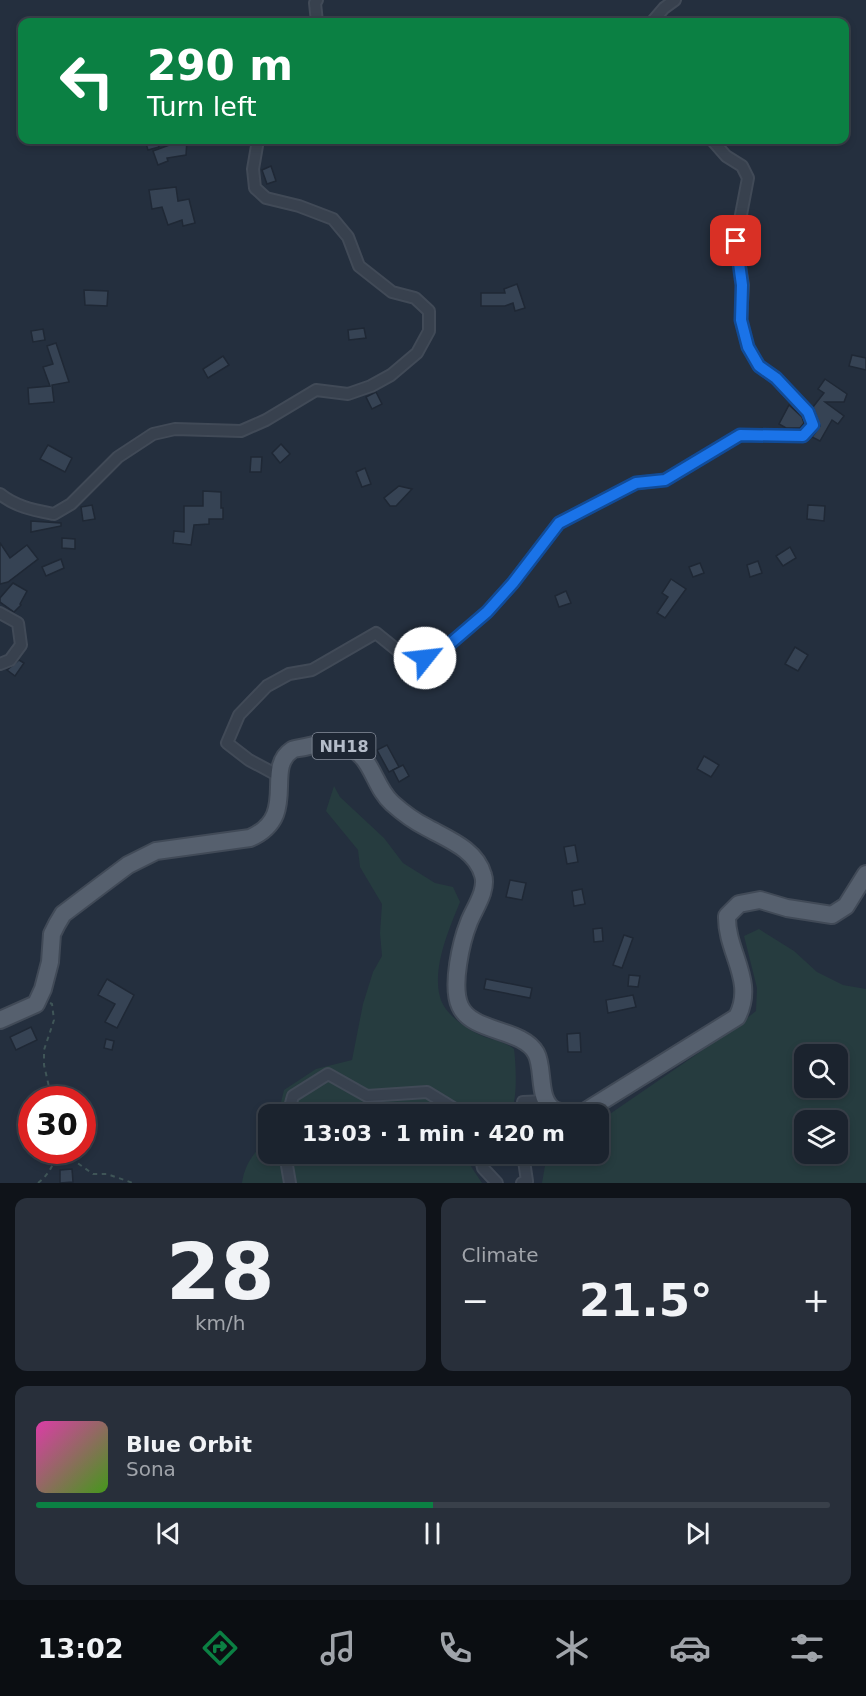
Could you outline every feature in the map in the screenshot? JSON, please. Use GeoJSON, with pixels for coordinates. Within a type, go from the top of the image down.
{"type":"FeatureCollection","features":[{"type":"Feature","properties":{"kind":"main road","name":"NH18"},"geometry":{"type":"LineString","coordinates":[[40,999],[50,962],[52,934],[63,914],[120,871],[156,851],[250,838],[268,829],[274,821],[279,799],[281,764],[292,750],[329,741],[353,748],[367,760],[381,792],[393,804],[423,826],[471,854],[483,875],[485,884],[462,942],[456,995],[464,1013],[472,1020],[522,1040],[531,1047],[539,1061],[543,1092],[547,1101]]}},
{"type":"Feature","properties":{"kind":"main road"},"geometry":{"type":"LineString","coordinates":[[597,1104],[738,1017],[745,993],[727,930],[727,916],[739,904],[760,900],[787,908],[832,915],[846,906],[866,874]]}},
{"type":"Feature","properties":{"kind":"main road"},"geometry":{"type":"LineString","coordinates":[[0,1020],[31,1007],[40,999]]}},
{"type":"Feature","properties":{"kind":"street"},"geometry":{"type":"LineString","coordinates":[[317,0],[315,3],[317,18]]}},
{"type":"Feature","properties":{"kind":"street"},"geometry":{"type":"LineString","coordinates":[[655,18],[675,0]]}},
{"type":"Feature","properties":{"kind":"street"},"geometry":{"type":"LineString","coordinates":[[0,494],[9,501],[31,510],[54,514],[71,504],[118,457],[153,434],[175,429],[241,430],[266,420],[316,390],[348,394],[371,386],[392,375],[417,353],[429,331],[429,311],[415,298],[392,292],[359,266],[348,237],[333,219],[299,206],[266,198],[255,188],[254,169],[257,144]]}},
{"type":"Feature","properties":{"kind":"street"},"geometry":{"type":"LineString","coordinates":[[279,776],[249,760],[227,743],[238,715],[267,686],[289,674],[312,670],[376,633],[402,654],[425,658],[452,642],[487,612],[513,583],[559,523],[636,483],[665,480],[740,435],[803,436],[813,425],[808,412],[776,378],[759,366],[748,347],[741,320],[742,285],[736,241],[748,178],[742,166],[726,156],[716,144]]}},
{"type":"Feature","properties":{"kind":"street"},"geometry":{"type":"LineString","coordinates":[[0,613],[18,623],[21,645],[10,660],[0,664]]}},
{"type":"Feature","properties":{"kind":"street"},"geometry":{"type":"LineString","coordinates":[[291,1104],[293,1096],[328,1074],[366,1096],[427,1092],[447,1104]]}},
{"type":"Feature","properties":{"kind":"street"},"geometry":{"type":"LineString","coordinates":[[523,1104],[523,1102],[547,1101]]}},
{"type":"Feature","properties":{"kind":"street"},"geometry":{"type":"LineString","coordinates":[[287,1164],[290,1183]]}},
{"type":"Feature","properties":{"kind":"street"},"geometry":{"type":"LineString","coordinates":[[482,1164],[497,1183]]}},
{"type":"Feature","properties":{"kind":"street"},"geometry":{"type":"LineString","coordinates":[[522,1183],[527,1181],[524,1164]]}},
{"type":"Feature","properties":{"kind":"path"},"geometry":{"type":"LineString","coordinates":[[40,999],[52,1004],[54,1020],[44,1050],[44,1065],[49,1086]]}},
{"type":"Feature","properties":{"kind":"path"},"geometry":{"type":"LineString","coordinates":[[38,1183],[44,1179],[59,1150],[93,1174],[107,1174],[133,1183]]}},
{"type":"Feature","properties":{"kind":"green space"},"geometry":{"type":"Polygon","coordinates":[[[334,786],[340,797],[384,838],[403,863],[435,883],[453,887],[460,902],[440,961],[438,986],[440,997],[450,1014],[465,1027],[514,1049],[516,1073],[514,1104],[280,1104],[284,1090],[316,1069],[352,1060],[363,1004],[373,972],[382,956],[380,933],[382,904],[360,867],[358,850],[326,811],[334,786]]]}},
{"type":"Feature","properties":{"kind":"green space"},"geometry":{"type":"Polygon","coordinates":[[[759,929],[794,951],[817,972],[843,985],[866,989],[866,1183],[542,1183],[545,1164],[609,1164],[609,1115],[756,1011],[757,988],[744,936],[759,929]]]}},
{"type":"Feature","properties":{"kind":"green space"},"geometry":{"type":"Polygon","coordinates":[[[258,1149],[258,1164],[470,1164],[482,1183],[242,1183],[251,1159],[258,1149]]]}},
{"type":"Feature","properties":{"kind":"building"},"geometry":{"type":"Polygon","coordinates":[[[146,144],[158,144],[159,147],[148,150],[146,144]]]}},
{"type":"Feature","properties":{"kind":"building"},"geometry":{"type":"Polygon","coordinates":[[[172,144],[187,144],[186,155],[167,158],[168,161],[158,165],[153,151],[172,144]]]}},
{"type":"Feature","properties":{"kind":"building"},"geometry":{"type":"Polygon","coordinates":[[[271,166],[276,181],[267,184],[262,170],[271,166]]]}},
{"type":"Feature","properties":{"kind":"building"},"geometry":{"type":"Polygon","coordinates":[[[176,187],[178,201],[189,199],[195,223],[183,226],[182,220],[168,225],[162,207],[152,209],[149,190],[176,187]]]}},
{"type":"Feature","properties":{"kind":"building"},"geometry":{"type":"Polygon","coordinates":[[[517,284],[525,308],[515,311],[513,303],[505,306],[481,306],[481,293],[505,293],[504,289],[517,284]]]}},
{"type":"Feature","properties":{"kind":"building"},"geometry":{"type":"Polygon","coordinates":[[[84,290],[108,291],[107,306],[85,305],[84,290]]]}},
{"type":"Feature","properties":{"kind":"building"},"geometry":{"type":"Polygon","coordinates":[[[364,328],[366,338],[349,340],[348,330],[364,328]]]}},
{"type":"Feature","properties":{"kind":"building"},"geometry":{"type":"Polygon","coordinates":[[[43,329],[45,340],[33,342],[31,331],[43,329]]]}},
{"type":"Feature","properties":{"kind":"building"},"geometry":{"type":"Polygon","coordinates":[[[56,343],[69,382],[52,385],[54,402],[29,404],[28,388],[50,386],[43,367],[53,364],[47,346],[56,343]]]}},
{"type":"Feature","properties":{"kind":"building"},"geometry":{"type":"Polygon","coordinates":[[[852,355],[866,358],[866,370],[849,366],[852,355]]]}},
{"type":"Feature","properties":{"kind":"building"},"geometry":{"type":"Polygon","coordinates":[[[223,356],[229,365],[208,378],[203,369],[223,356]]]}},
{"type":"Feature","properties":{"kind":"building"},"geometry":{"type":"Polygon","coordinates":[[[825,379],[847,394],[844,402],[825,402],[844,416],[838,424],[832,420],[820,441],[812,437],[820,426],[813,407],[824,393],[818,389],[825,379]]]}},
{"type":"Feature","properties":{"kind":"building"},"geometry":{"type":"Polygon","coordinates":[[[376,392],[382,404],[372,409],[366,397],[376,392]]]}},
{"type":"Feature","properties":{"kind":"building"},"geometry":{"type":"Polygon","coordinates":[[[789,405],[802,417],[804,423],[800,428],[786,428],[779,424],[789,405]]]}},
{"type":"Feature","properties":{"kind":"building"},"geometry":{"type":"Polygon","coordinates":[[[281,444],[290,454],[280,463],[272,453],[281,444]]]}},
{"type":"Feature","properties":{"kind":"building"},"geometry":{"type":"Polygon","coordinates":[[[48,445],[72,458],[65,472],[40,459],[48,445]]]}},
{"type":"Feature","properties":{"kind":"building"},"geometry":{"type":"Polygon","coordinates":[[[251,457],[262,457],[261,472],[250,472],[251,457]]]}},
{"type":"Feature","properties":{"kind":"building"},"geometry":{"type":"Polygon","coordinates":[[[365,468],[371,484],[362,487],[356,472],[365,468]]]}},
{"type":"Feature","properties":{"kind":"building"},"geometry":{"type":"Polygon","coordinates":[[[399,486],[412,489],[396,506],[390,506],[384,498],[399,486]]]}},
{"type":"Feature","properties":{"kind":"building"},"geometry":{"type":"Polygon","coordinates":[[[203,491],[221,492],[223,519],[209,519],[209,524],[194,525],[191,545],[173,543],[174,531],[184,532],[184,506],[203,506],[203,491]]]}},
{"type":"Feature","properties":{"kind":"building"},"geometry":{"type":"Polygon","coordinates":[[[92,505],[95,519],[83,521],[81,507],[92,505]]]}},
{"type":"Feature","properties":{"kind":"building"},"geometry":{"type":"Polygon","coordinates":[[[808,505],[825,506],[824,521],[807,519],[808,505]]]}},
{"type":"Feature","properties":{"kind":"building"},"geometry":{"type":"Polygon","coordinates":[[[31,521],[61,523],[61,526],[31,532],[31,521]]]}},
{"type":"Feature","properties":{"kind":"building"},"geometry":{"type":"Polygon","coordinates":[[[62,538],[75,539],[75,549],[62,548],[62,538]]]}},
{"type":"Feature","properties":{"kind":"building"},"geometry":{"type":"Polygon","coordinates":[[[0,543],[10,558],[27,545],[38,559],[8,582],[0,584],[0,543]]]}},
{"type":"Feature","properties":{"kind":"building"},"geometry":{"type":"Polygon","coordinates":[[[790,547],[796,558],[783,566],[776,556],[790,547]]]}},
{"type":"Feature","properties":{"kind":"building"},"geometry":{"type":"Polygon","coordinates":[[[61,559],[64,568],[46,576],[42,567],[61,559]]]}},
{"type":"Feature","properties":{"kind":"building"},"geometry":{"type":"Polygon","coordinates":[[[758,561],[762,573],[750,577],[747,565],[758,561]]]}},
{"type":"Feature","properties":{"kind":"building"},"geometry":{"type":"Polygon","coordinates":[[[700,563],[704,573],[693,577],[689,567],[700,563]]]}},
{"type":"Feature","properties":{"kind":"building"},"geometry":{"type":"Polygon","coordinates":[[[671,579],[686,589],[665,618],[657,613],[668,597],[662,593],[671,579]]]}},
{"type":"Feature","properties":{"kind":"building"},"geometry":{"type":"Polygon","coordinates":[[[13,583],[27,591],[21,605],[14,612],[0,602],[0,598],[13,583]]]}},
{"type":"Feature","properties":{"kind":"building"},"geometry":{"type":"Polygon","coordinates":[[[566,591],[571,603],[559,607],[555,596],[566,591]]]}},
{"type":"Feature","properties":{"kind":"building"},"geometry":{"type":"Polygon","coordinates":[[[795,647],[808,655],[798,671],[785,664],[795,647]]]}},
{"type":"Feature","properties":{"kind":"building"},"geometry":{"type":"Polygon","coordinates":[[[19,660],[24,663],[15,676],[7,670],[19,660]]]}},
{"type":"Feature","properties":{"kind":"building"},"geometry":{"type":"Polygon","coordinates":[[[387,745],[399,767],[389,772],[377,750],[387,745]]]}},
{"type":"Feature","properties":{"kind":"building"},"geometry":{"type":"Polygon","coordinates":[[[704,756],[719,765],[711,777],[697,769],[704,756]]]}},
{"type":"Feature","properties":{"kind":"building"},"geometry":{"type":"Polygon","coordinates":[[[403,765],[409,776],[399,782],[393,770],[403,765]]]}},
{"type":"Feature","properties":{"kind":"building"},"geometry":{"type":"Polygon","coordinates":[[[575,845],[578,862],[567,864],[564,847],[575,845]]]}},
{"type":"Feature","properties":{"kind":"building"},"geometry":{"type":"Polygon","coordinates":[[[510,880],[526,883],[522,900],[506,897],[510,880]]]}},
{"type":"Feature","properties":{"kind":"building"},"geometry":{"type":"Polygon","coordinates":[[[582,889],[585,904],[574,906],[572,891],[582,889]]]}},
{"type":"Feature","properties":{"kind":"building"},"geometry":{"type":"Polygon","coordinates":[[[602,928],[603,941],[594,942],[593,929],[602,928]]]}},
{"type":"Feature","properties":{"kind":"building"},"geometry":{"type":"Polygon","coordinates":[[[624,935],[633,938],[622,968],[613,965],[624,935]]]}},
{"type":"Feature","properties":{"kind":"building"},"geometry":{"type":"Polygon","coordinates":[[[629,975],[640,976],[638,987],[628,986],[629,975]]]}},
{"type":"Feature","properties":{"kind":"building"},"geometry":{"type":"Polygon","coordinates":[[[107,979],[134,995],[117,1028],[105,1022],[115,1004],[98,995],[107,979]]]}},
{"type":"Feature","properties":{"kind":"building"},"geometry":{"type":"Polygon","coordinates":[[[486,979],[532,988],[530,998],[484,989],[486,979]]]}},
{"type":"Feature","properties":{"kind":"building"},"geometry":{"type":"Polygon","coordinates":[[[633,995],[636,1007],[608,1013],[606,1000],[633,995]]]}},
{"type":"Feature","properties":{"kind":"building"},"geometry":{"type":"Polygon","coordinates":[[[31,1027],[37,1040],[16,1050],[10,1037],[31,1027]]]}},
{"type":"Feature","properties":{"kind":"building"},"geometry":{"type":"Polygon","coordinates":[[[580,1033],[581,1052],[568,1052],[567,1034],[580,1033]]]}},
{"type":"Feature","properties":{"kind":"building"},"geometry":{"type":"Polygon","coordinates":[[[106,1039],[114,1041],[112,1050],[104,1048],[106,1039]]]}},
{"type":"Feature","properties":{"kind":"building"},"geometry":{"type":"Polygon","coordinates":[[[72,1169],[73,1182],[60,1183],[60,1170],[72,1169]]]}},
{"type":"Feature","properties":{"kind":"route"},"geometry":{"type":"LineString","coordinates":[[425,658],[452,642],[487,612],[513,583],[559,523],[636,483],[665,480],[740,435],[803,436],[813,425],[808,412],[776,378],[759,366],[748,347],[741,320],[742,285],[736,241]]}}]}
